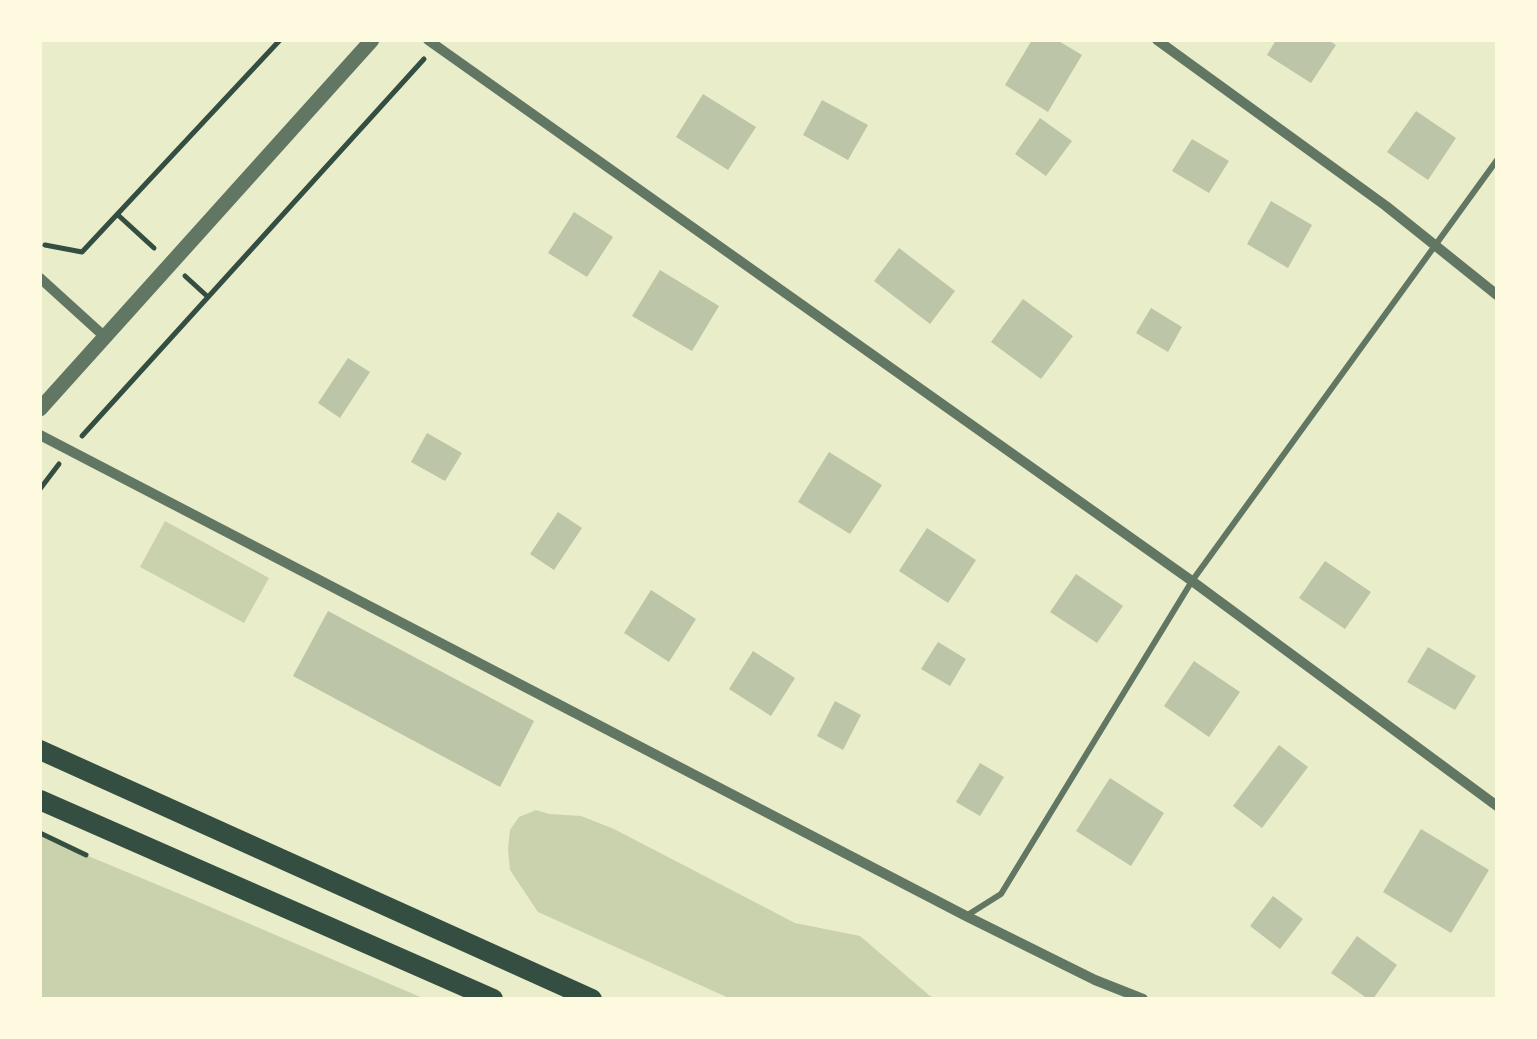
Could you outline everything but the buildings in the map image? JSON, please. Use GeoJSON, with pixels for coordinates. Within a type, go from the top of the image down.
{"type":"FeatureCollection","features":[{"type":"Feature","properties":{"kind":"main road"},"geometry":{"type":"LineString","coordinates":[[40,750],[592,999]]}},
{"type":"Feature","properties":{"kind":"main road"},"geometry":{"type":"LineString","coordinates":[[40,800],[493,999]]}},
{"type":"Feature","properties":{"kind":"street"},"geometry":{"type":"LineString","coordinates":[[40,409],[372,40]]}},
{"type":"Feature","properties":{"kind":"street"},"geometry":{"type":"LineString","coordinates":[[1157,40],[1386,206],[1497,295]]}},
{"type":"Feature","properties":{"kind":"street"},"geometry":{"type":"LineString","coordinates":[[432,43],[1192,581],[1497,806]]}},
{"type":"Feature","properties":{"kind":"street"},"geometry":{"type":"LineString","coordinates":[[40,278],[104,337]]}},
{"type":"Feature","properties":{"kind":"street"},"geometry":{"type":"LineString","coordinates":[[40,435],[966,916],[1142,999]]}},
{"type":"Feature","properties":{"kind":"lane"},"geometry":{"type":"LineString","coordinates":[[966,916],[1001,894],[1192,581],[1497,160]]}},
{"type":"Feature","properties":{"kind":"path"},"geometry":{"type":"LineString","coordinates":[[45,245],[82,252],[280,40]]}},
{"type":"Feature","properties":{"kind":"path"},"geometry":{"type":"LineString","coordinates":[[40,489],[69,450],[432,43]]}},
{"type":"Feature","properties":{"kind":"path"},"geometry":{"type":"LineString","coordinates":[[40,833],[86,855]]}},
{"type":"Feature","properties":{"kind":"green space"},"geometry":{"type":"Polygon","coordinates":[[[165,521],[269,578],[244,623],[140,567],[165,521]]]}},
{"type":"Feature","properties":{"kind":"green space"},"geometry":{"type":"Polygon","coordinates":[[[536,810],[581,816],[614,829],[795,923],[860,936],[930,996],[939,999],[731,999],[538,912],[510,870],[508,849],[510,830],[519,817],[536,810]]]}},
{"type":"Feature","properties":{"kind":"green space"},"geometry":{"type":"Polygon","coordinates":[[[40,836],[187,897],[425,999],[40,999],[40,836]]]}}]}
